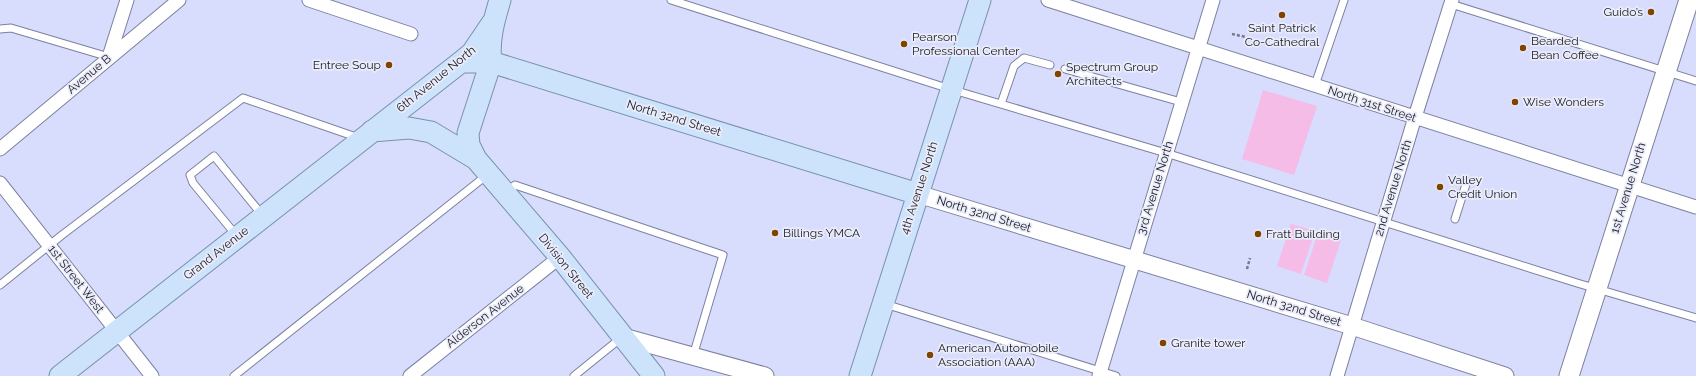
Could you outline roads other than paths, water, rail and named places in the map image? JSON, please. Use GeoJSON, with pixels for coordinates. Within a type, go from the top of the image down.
{"type":"FeatureCollection","features":[{"type":"Feature","properties":{"kind":"main road","name":"6th Avenue North"},"geometry":{"type":"LineString","coordinates":[[482,166],[469,146],[468,133],[491,62],[489,51],[494,22],[500,0]]}},
{"type":"Feature","properties":{"kind":"main road","name":"4th Avenue North"},"geometry":{"type":"LineString","coordinates":[[860,376],[950,89],[980,0]]}},
{"type":"Feature","properties":{"kind":"main road","name":"1st Avenue North"},"geometry":{"type":"LineString","coordinates":[[1569,376],[1628,186],[1689,0]]}},
{"type":"Feature","properties":{"kind":"main road","name":"6th Avenue North"},"geometry":{"type":"LineString","coordinates":[[366,135],[472,53],[494,22]]}},
{"type":"Feature","properties":{"kind":"main road","name":"North 32nd Street"},"geometry":{"type":"LineString","coordinates":[[461,62],[491,62],[918,194]]}},
{"type":"Feature","properties":{"kind":"main road"},"geometry":{"type":"LineString","coordinates":[[366,135],[409,128],[431,132],[482,166]]}},
{"type":"Feature","properties":{"kind":"main road","name":"Grand Avenue"},"geometry":{"type":"LineString","coordinates":[[60,376],[366,135]]}},
{"type":"Feature","properties":{"kind":"main road","name":"Division Street"},"geometry":{"type":"LineString","coordinates":[[482,166],[560,257],[654,376]]}},
{"type":"Feature","properties":{"kind":"street"},"geometry":{"type":"LineString","coordinates":[[109,58],[127,0]]}},
{"type":"Feature","properties":{"kind":"street","name":"Avenue B"},"geometry":{"type":"LineString","coordinates":[[0,149],[179,0]]}},
{"type":"Feature","properties":{"kind":"street"},"geometry":{"type":"LineString","coordinates":[[309,0],[410,34]]}},
{"type":"Feature","properties":{"kind":"street","name":"North 31st Street"},"geometry":{"type":"LineString","coordinates":[[1048,0],[1696,207]]}},
{"type":"Feature","properties":{"kind":"street","name":"3rd Avenue North"},"geometry":{"type":"LineString","coordinates":[[1099,374],[1181,102],[1214,0]]}},
{"type":"Feature","properties":{"kind":"street","name":"2nd Avenue North"},"geometry":{"type":"LineString","coordinates":[[1337,376],[1415,117],[1452,2]]}},
{"type":"Feature","properties":{"kind":"street","name":"1st Street West"},"geometry":{"type":"LineString","coordinates":[[0,183],[152,376]]}},
{"type":"Feature","properties":{"kind":"street","name":"North 32nd Street"},"geometry":{"type":"LineString","coordinates":[[918,194],[1352,326],[1505,376]]}},
{"type":"Feature","properties":{"kind":"street","name":"Alderson Avenue"},"geometry":{"type":"LineString","coordinates":[[410,376],[560,257]]}},
{"type":"Feature","properties":{"kind":"street"},"geometry":{"type":"LineString","coordinates":[[623,337],[693,356],[754,375]]}},
{"type":"Feature","properties":{"kind":"lane"},"geometry":{"type":"LineString","coordinates":[[671,0],[950,89],[1166,153],[1597,289],[1696,318]]}},
{"type":"Feature","properties":{"kind":"lane"},"geometry":{"type":"LineString","coordinates":[[1315,85],[1344,0]]}},
{"type":"Feature","properties":{"kind":"lane"},"geometry":{"type":"LineString","coordinates":[[1452,2],[1696,82]]}},
{"type":"Feature","properties":{"kind":"lane"},"geometry":{"type":"LineString","coordinates":[[0,29],[11,28],[109,58]]}},
{"type":"Feature","properties":{"kind":"lane"},"geometry":{"type":"LineString","coordinates":[[1001,104],[1014,66],[1024,58],[1050,64]]}},
{"type":"Feature","properties":{"kind":"lane"},"geometry":{"type":"LineString","coordinates":[[1065,69],[1181,102]]}},
{"type":"Feature","properties":{"kind":"lane"},"geometry":{"type":"LineString","coordinates":[[0,285],[49,245],[242,98],[366,135]]}},
{"type":"Feature","properties":{"kind":"lane"},"geometry":{"type":"LineString","coordinates":[[237,236],[193,183],[190,175],[214,156],[263,217]]}},
{"type":"Feature","properties":{"kind":"lane"},"geometry":{"type":"LineString","coordinates":[[234,376],[482,166]]}},
{"type":"Feature","properties":{"kind":"lane"},"geometry":{"type":"LineString","coordinates":[[1455,219],[1467,182]]}},
{"type":"Feature","properties":{"kind":"lane"},"geometry":{"type":"LineString","coordinates":[[505,193],[515,184],[723,255],[693,356]]}},
{"type":"Feature","properties":{"kind":"lane"},"geometry":{"type":"LineString","coordinates":[[882,303],[1099,374],[1116,376]]}},
{"type":"Feature","properties":{"kind":"lane"},"geometry":{"type":"LineString","coordinates":[[574,376],[623,337]]}},
{"type":"Feature","properties":{"kind":"place","name":"Guido’s"},"geometry":{"type":"Point","coordinates":[1651,12]}},
{"type":"Feature","properties":{"kind":"place","name":"Saint Patrick Co-Cathedral"},"geometry":{"type":"Point","coordinates":[1282,15]}},
{"type":"Feature","properties":{"kind":"place","name":"Pearson Professional Center"},"geometry":{"type":"Point","coordinates":[904,44]}},
{"type":"Feature","properties":{"kind":"place","name":"Bearded Bean Coffee"},"geometry":{"type":"Point","coordinates":[1523,48]}},
{"type":"Feature","properties":{"kind":"place","name":"Entree Soup"},"geometry":{"type":"Point","coordinates":[389,65]}},
{"type":"Feature","properties":{"kind":"place","name":"Spectrum Group Architects"},"geometry":{"type":"Point","coordinates":[1058,74]}},
{"type":"Feature","properties":{"kind":"place","name":"Wise Wonders"},"geometry":{"type":"Point","coordinates":[1515,102]}},
{"type":"Feature","properties":{"kind":"place","name":"Valley Credit Union"},"geometry":{"type":"Point","coordinates":[1440,187]}},
{"type":"Feature","properties":{"kind":"place","name":"Billings YMCA"},"geometry":{"type":"Point","coordinates":[775,233]}},
{"type":"Feature","properties":{"kind":"place","name":"Fratt Building"},"geometry":{"type":"Point","coordinates":[1258,234]}},
{"type":"Feature","properties":{"kind":"place","name":"Granite tower"},"geometry":{"type":"Point","coordinates":[1163,343]}},
{"type":"Feature","properties":{"kind":"place","name":"American Automobile Association (AAA)"},"geometry":{"type":"Point","coordinates":[930,355]}}]}
